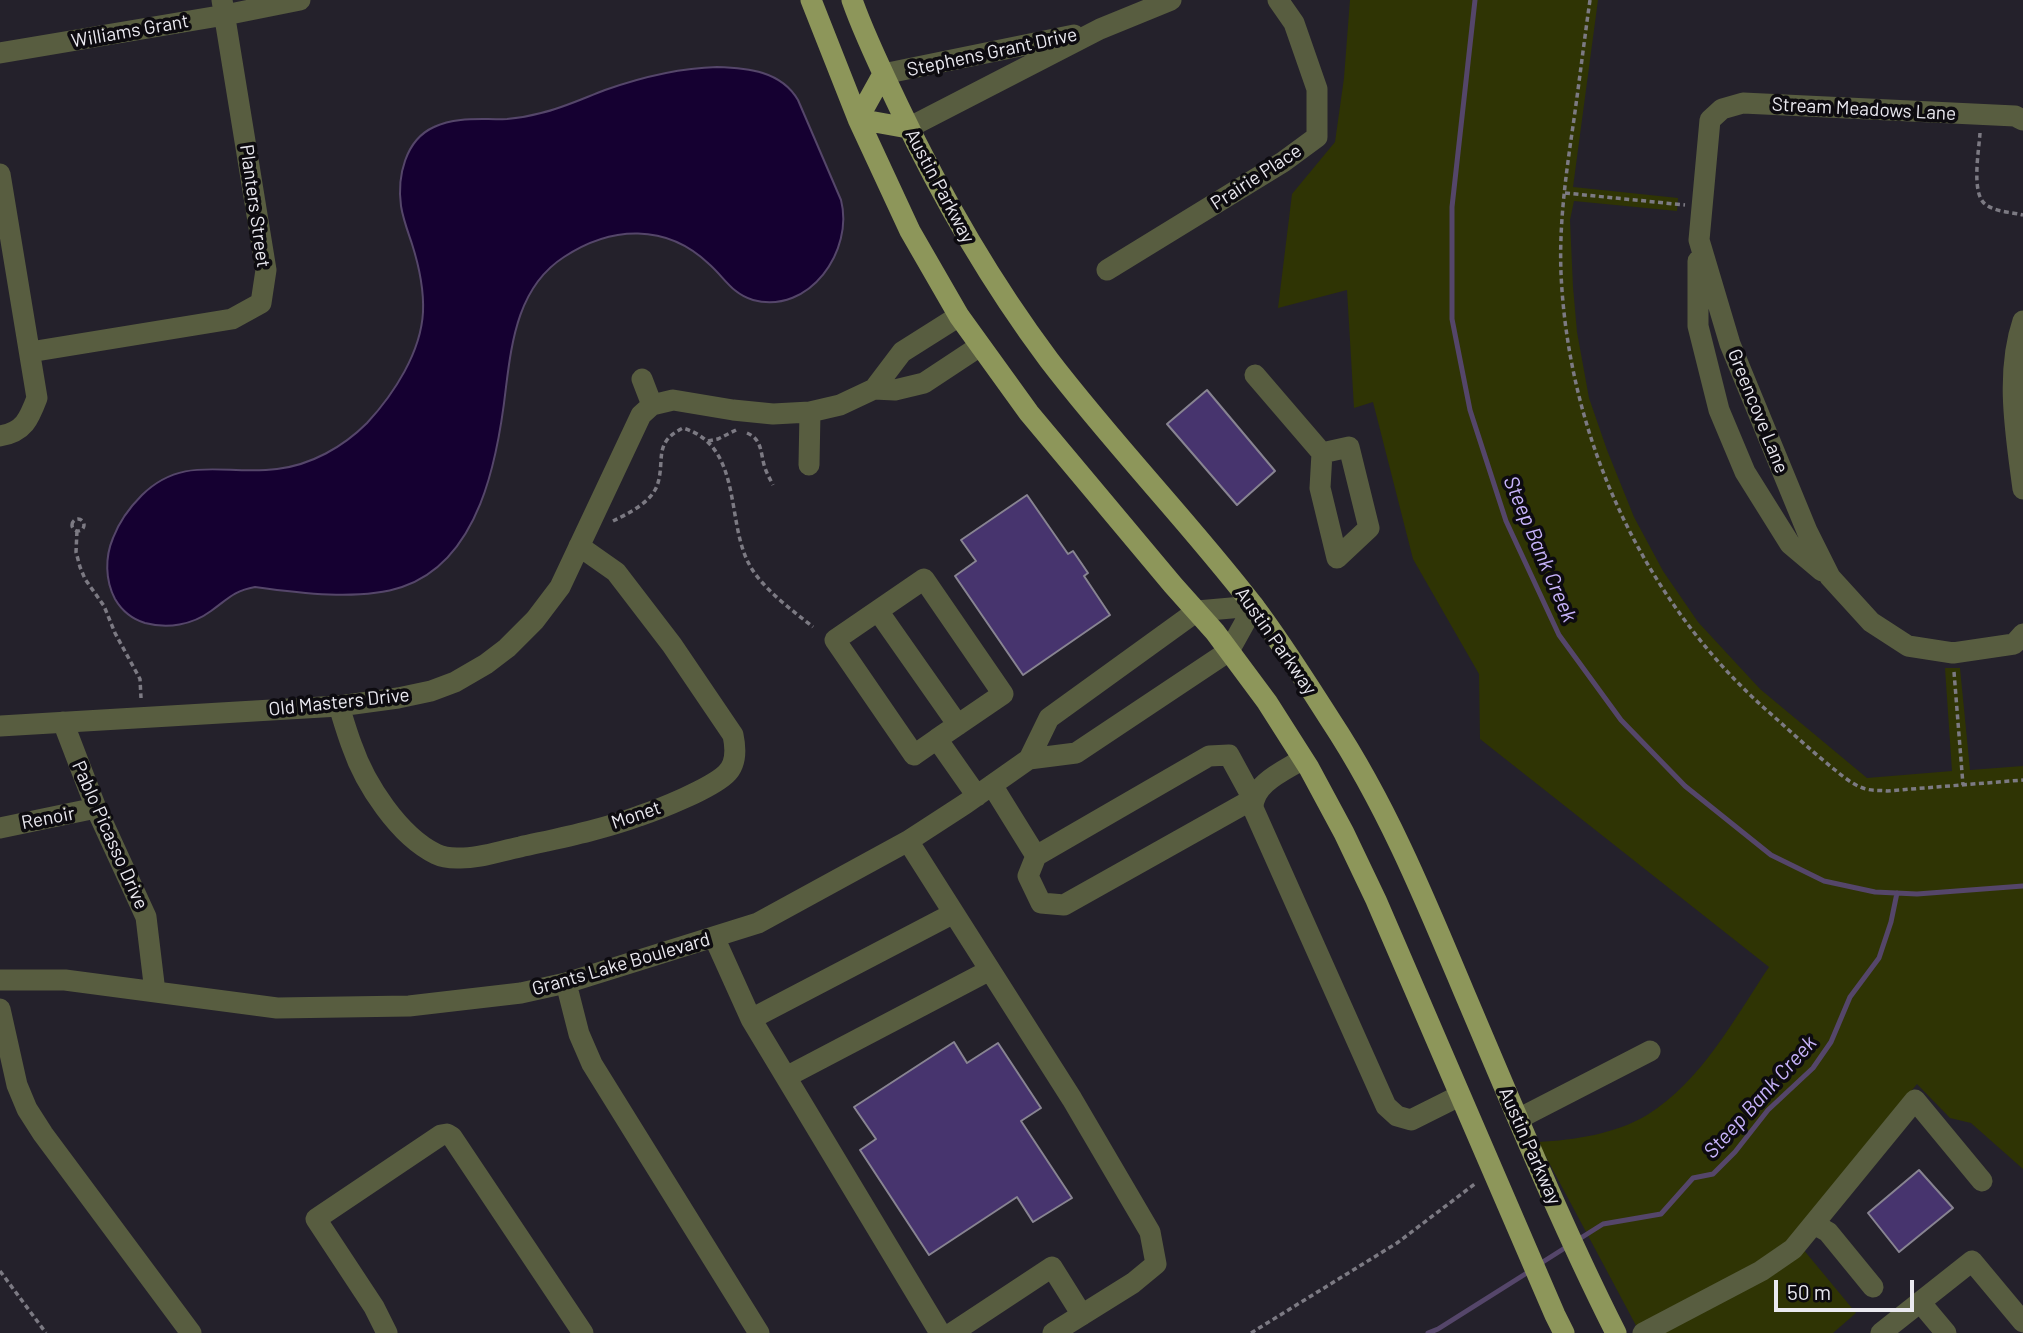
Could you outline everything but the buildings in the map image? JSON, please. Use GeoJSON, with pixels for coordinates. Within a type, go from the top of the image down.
{"type":"FeatureCollection","features":[{"type":"Feature","properties":{"kind":"main road"},"geometry":{"type":"LineString","coordinates":[[811,0],[858,119],[910,231],[959,316],[1029,413],[1229,650],[1267,702],[1303,759],[1344,833],[1376,900],[1560,1324]]}},
{"type":"Feature","properties":{"kind":"main road","name":"Austin Parkway"},"geometry":{"type":"LineString","coordinates":[[852,0],[865,37],[908,128],[969,241],[1016,313],[1050,361],[1109,434],[1254,606],[1334,724],[1391,823],[1518,1119],[1616,1333]]}},
{"type":"Feature","properties":{"kind":"main road"},"geometry":{"type":"LineString","coordinates":[[858,119],[883,74]]}},
{"type":"Feature","properties":{"kind":"main road"},"geometry":{"type":"LineString","coordinates":[[858,119],[908,128]]}},
{"type":"Feature","properties":{"kind":"street","name":"Williams Grant"},"geometry":{"type":"LineString","coordinates":[[0,53],[223,7],[300,0]]}},
{"type":"Feature","properties":{"kind":"street","name":"Stephens Grant Drive"},"geometry":{"type":"LineString","coordinates":[[908,128],[1100,29],[1171,0]]}},
{"type":"Feature","properties":{"kind":"street","name":"Prairie Place"},"geometry":{"type":"LineString","coordinates":[[1107,270],[1283,162],[1317,137],[1317,89],[1294,23],[1278,0]]}},
{"type":"Feature","properties":{"kind":"street","name":"Planters Street"},"geometry":{"type":"LineString","coordinates":[[30,352],[232,319],[261,303],[267,270],[223,7]]}},
{"type":"Feature","properties":{"kind":"street","name":"Stephens Grant Drive"},"geometry":{"type":"LineString","coordinates":[[883,74],[1100,29]]}},
{"type":"Feature","properties":{"kind":"street","name":"Stream Meadows Lane"},"geometry":{"type":"LineString","coordinates":[[1710,120],[1722,109],[1743,103],[2015,116],[2023,120]]}},
{"type":"Feature","properties":{"kind":"street","name":"Greencove Lane"},"geometry":{"type":"LineString","coordinates":[[1710,120],[1699,240],[1698,326],[1719,410],[1745,472],[1790,544],[1829,577],[1871,622],[1908,646],[1953,653],[2014,644],[2023,634]]}},
{"type":"Feature","properties":{"kind":"street"},"geometry":{"type":"LineString","coordinates":[[0,174],[37,398],[28,421],[11,434],[0,436]]}},
{"type":"Feature","properties":{"kind":"street","name":"Greencove Lane"},"geometry":{"type":"LineString","coordinates":[[1699,240],[1730,344],[1807,531],[1829,577]]}},
{"type":"Feature","properties":{"kind":"street"},"geometry":{"type":"LineString","coordinates":[[642,379],[652,405],[673,400],[773,414],[810,412],[840,405],[874,389],[902,352],[959,316]]}},
{"type":"Feature","properties":{"kind":"street"},"geometry":{"type":"LineString","coordinates":[[2023,321],[2013,365],[2015,433],[2023,489]]}},
{"type":"Feature","properties":{"kind":"street"},"geometry":{"type":"LineString","coordinates":[[874,389],[895,390],[924,383],[980,346]]}},
{"type":"Feature","properties":{"kind":"street"},"geometry":{"type":"LineString","coordinates":[[1255,375],[1322,453]]}},
{"type":"Feature","properties":{"kind":"street","name":"Old Masters Drive"},"geometry":{"type":"LineString","coordinates":[[0,726],[339,706],[398,698],[431,691],[455,682],[507,648],[535,620],[560,587],[641,415],[652,405]]}},
{"type":"Feature","properties":{"kind":"street"},"geometry":{"type":"LineString","coordinates":[[809,465],[810,412]]}},
{"type":"Feature","properties":{"kind":"street","name":"Monet"},"geometry":{"type":"LineString","coordinates":[[339,706],[352,749],[370,784],[396,821],[418,843],[439,855],[476,857],[640,816],[710,785],[727,774],[733,765],[736,750],[733,735],[672,646],[616,572],[579,547]]}},
{"type":"Feature","properties":{"kind":"street"},"geometry":{"type":"LineString","coordinates":[[924,579],[1003,694],[914,755],[835,640],[878,611],[924,579]]}},
{"type":"Feature","properties":{"kind":"street"},"geometry":{"type":"LineString","coordinates":[[1197,611],[1254,606]]}},
{"type":"Feature","properties":{"kind":"street","name":"Grants Lake Boulevard"},"geometry":{"type":"LineString","coordinates":[[0,980],[65,980],[277,1008],[410,1006],[521,993],[566,983],[758,923],[908,841],[1029,759],[1076,753],[1229,650],[1254,606]]}},
{"type":"Feature","properties":{"kind":"street"},"geometry":{"type":"LineString","coordinates":[[878,611],[958,725]]}},
{"type":"Feature","properties":{"kind":"street","name":"Grants Lake Boulevard"},"geometry":{"type":"LineString","coordinates":[[1029,759],[1049,718],[1197,611]]}},
{"type":"Feature","properties":{"kind":"street","name":"Pablo Picasso Drive"},"geometry":{"type":"LineString","coordinates":[[63,722],[96,808],[146,917],[155,992]]}},
{"type":"Feature","properties":{"kind":"street"},"geometry":{"type":"LineString","coordinates":[[937,739],[984,790],[1036,856]]}},
{"type":"Feature","properties":{"kind":"street"},"geometry":{"type":"LineString","coordinates":[[1229,755],[1253,799],[1064,905],[1041,903],[1028,876],[1036,856],[1209,756],[1229,755]]}},
{"type":"Feature","properties":{"kind":"street"},"geometry":{"type":"LineString","coordinates":[[1303,759],[1258,788],[1253,799],[1253,808],[1386,1107],[1397,1116],[1411,1120],[1459,1096]]}},
{"type":"Feature","properties":{"kind":"street","name":"Renoir"},"geometry":{"type":"LineString","coordinates":[[0,828],[96,808]]}},
{"type":"Feature","properties":{"kind":"street"},"geometry":{"type":"LineString","coordinates":[[908,841],[1072,1099],[1150,1232],[1156,1264],[1133,1283],[1053,1333]]}},
{"type":"Feature","properties":{"kind":"street"},"geometry":{"type":"LineString","coordinates":[[751,1019],[954,913]]}},
{"type":"Feature","properties":{"kind":"street"},"geometry":{"type":"LineString","coordinates":[[714,937],[751,1019],[940,1333]]}},
{"type":"Feature","properties":{"kind":"street"},"geometry":{"type":"LineString","coordinates":[[786,1077],[990,970]]}},
{"type":"Feature","properties":{"kind":"street"},"geometry":{"type":"LineString","coordinates":[[566,983],[579,1034],[592,1065],[759,1333]]}},
{"type":"Feature","properties":{"kind":"street"},"geometry":{"type":"LineString","coordinates":[[0,1009],[17,1085],[27,1109],[43,1135],[191,1333]]}},
{"type":"Feature","properties":{"kind":"street"},"geometry":{"type":"LineString","coordinates":[[1518,1119],[1650,1051]]}},
{"type":"Feature","properties":{"kind":"street"},"geometry":{"type":"LineString","coordinates":[[1643,1333],[1761,1271],[1793,1249],[1915,1100],[1982,1181]]}},
{"type":"Feature","properties":{"kind":"street"},"geometry":{"type":"LineString","coordinates":[[387,1333],[378,1313],[316,1219],[441,1135],[447,1134],[452,1137],[583,1333]]}},
{"type":"Feature","properties":{"kind":"street"},"geometry":{"type":"LineString","coordinates":[[1814,1224],[1828,1232],[1873,1287]]}},
{"type":"Feature","properties":{"kind":"street"},"geometry":{"type":"LineString","coordinates":[[1881,1333],[1972,1261],[2023,1322]]}},
{"type":"Feature","properties":{"kind":"street"},"geometry":{"type":"LineString","coordinates":[[952,1333],[1052,1267],[1082,1315]]}},
{"type":"Feature","properties":{"kind":"street"},"geometry":{"type":"LineString","coordinates":[[1920,1302],[1946,1333]]}},
{"type":"Feature","properties":{"kind":"path"},"geometry":{"type":"LineString","coordinates":[[1590,0],[1565,193],[1561,272],[1567,341],[1580,402],[1603,475],[1634,540],[1669,598],[1737,683],[1812,752],[1850,782],[1866,789],[1887,791],[2023,780]]}},
{"type":"Feature","properties":{"kind":"path"},"geometry":{"type":"LineString","coordinates":[[1981,115],[1977,188],[1980,199],[1996,209],[2023,215]]}},
{"type":"Feature","properties":{"kind":"path"},"geometry":{"type":"LineString","coordinates":[[1565,193],[1702,207]]}},
{"type":"Feature","properties":{"kind":"path"},"geometry":{"type":"LineString","coordinates":[[609,524],[648,500],[657,487],[665,442],[673,433],[683,428],[697,432],[716,452],[728,479],[741,547],[749,564],[767,586],[813,627]]}},
{"type":"Feature","properties":{"kind":"path"},"geometry":{"type":"LineString","coordinates":[[708,441],[738,430],[755,437],[760,443],[765,470],[773,485]]}},
{"type":"Feature","properties":{"kind":"path"},"geometry":{"type":"LineString","coordinates":[[77,531],[76,552],[85,579],[104,606],[140,679],[139,717]]}},
{"type":"Feature","properties":{"kind":"path"},"geometry":{"type":"LineString","coordinates":[[1953,653],[1963,785]]}},
{"type":"Feature","properties":{"kind":"path"},"geometry":{"type":"LineString","coordinates":[[1251,1333],[1396,1243],[1480,1180]]}},
{"type":"Feature","properties":{"kind":"path"},"geometry":{"type":"LineString","coordinates":[[0,1271],[46,1333]]}},
{"type":"Feature","properties":{"kind":"green space"},"geometry":{"type":"Polygon","coordinates":[[[1350,0],[1598,0],[1573,187],[1678,198],[1677,211],[1574,201],[1570,220],[1577,332],[1589,398],[1607,450],[1634,517],[1663,571],[1698,622],[1760,689],[1867,778],[1952,771],[1945,668],[1960,668],[1970,770],[2023,766],[2023,1169],[1971,1123],[1950,1118],[1917,1084],[1793,1237],[1856,1313],[1833,1333],[1640,1333],[1538,1142],[1580,1138],[1622,1127],[1647,1115],[1666,1101],[1684,1085],[1715,1048],[1769,967],[1480,739],[1479,674],[1413,559],[1373,402],[1354,408],[1347,290],[1278,308],[1292,194],[1335,142],[1344,78],[1350,0]]]}},
{"type":"Feature","properties":{"kind":"shaded area"},"geometry":{"type":"Polygon","coordinates":[[[717,67],[763,73],[791,90],[798,100],[841,200],[841,239],[834,258],[809,288],[793,298],[774,302],[753,300],[734,289],[692,251],[675,241],[657,236],[638,233],[619,235],[582,247],[549,269],[527,298],[515,332],[497,445],[480,504],[467,531],[450,555],[429,574],[402,587],[367,594],[309,593],[255,587],[236,593],[196,620],[171,626],[140,621],[121,607],[109,584],[107,568],[113,538],[129,510],[158,482],[190,471],[277,469],[314,459],[358,432],[396,386],[412,357],[423,312],[423,295],[415,252],[401,206],[400,183],[405,160],[424,133],[452,121],[533,115],[646,77],[717,67]]]}},
{"type":"Feature","properties":{"kind":"waterway","name":"Steep Bank Creek"},"geometry":{"type":"LineString","coordinates":[[1475,0],[1452,207],[1452,319],[1470,410],[1506,521],[1559,635],[1621,720],[1685,786],[1771,855],[1824,881],[1875,892],[1917,894],[2023,886]]}},
{"type":"Feature","properties":{"kind":"waterway","name":"Steep Bank Creek"},"geometry":{"type":"LineString","coordinates":[[1576,1241],[1603,1224],[1661,1214],[1693,1178],[1713,1174],[1735,1152],[1768,1110],[1813,1068],[1831,1042],[1850,997],[1879,958],[1897,893]]}},
{"type":"Feature","properties":{"kind":"waterway","name":"Steep Bank Creek"},"geometry":{"type":"LineString","coordinates":[[1538,1265],[1568,1246]]}},
{"type":"Feature","properties":{"kind":"waterway","name":"Steep Bank Creek"},"geometry":{"type":"LineString","coordinates":[[1428,1333],[1530,1271]]}}]}
